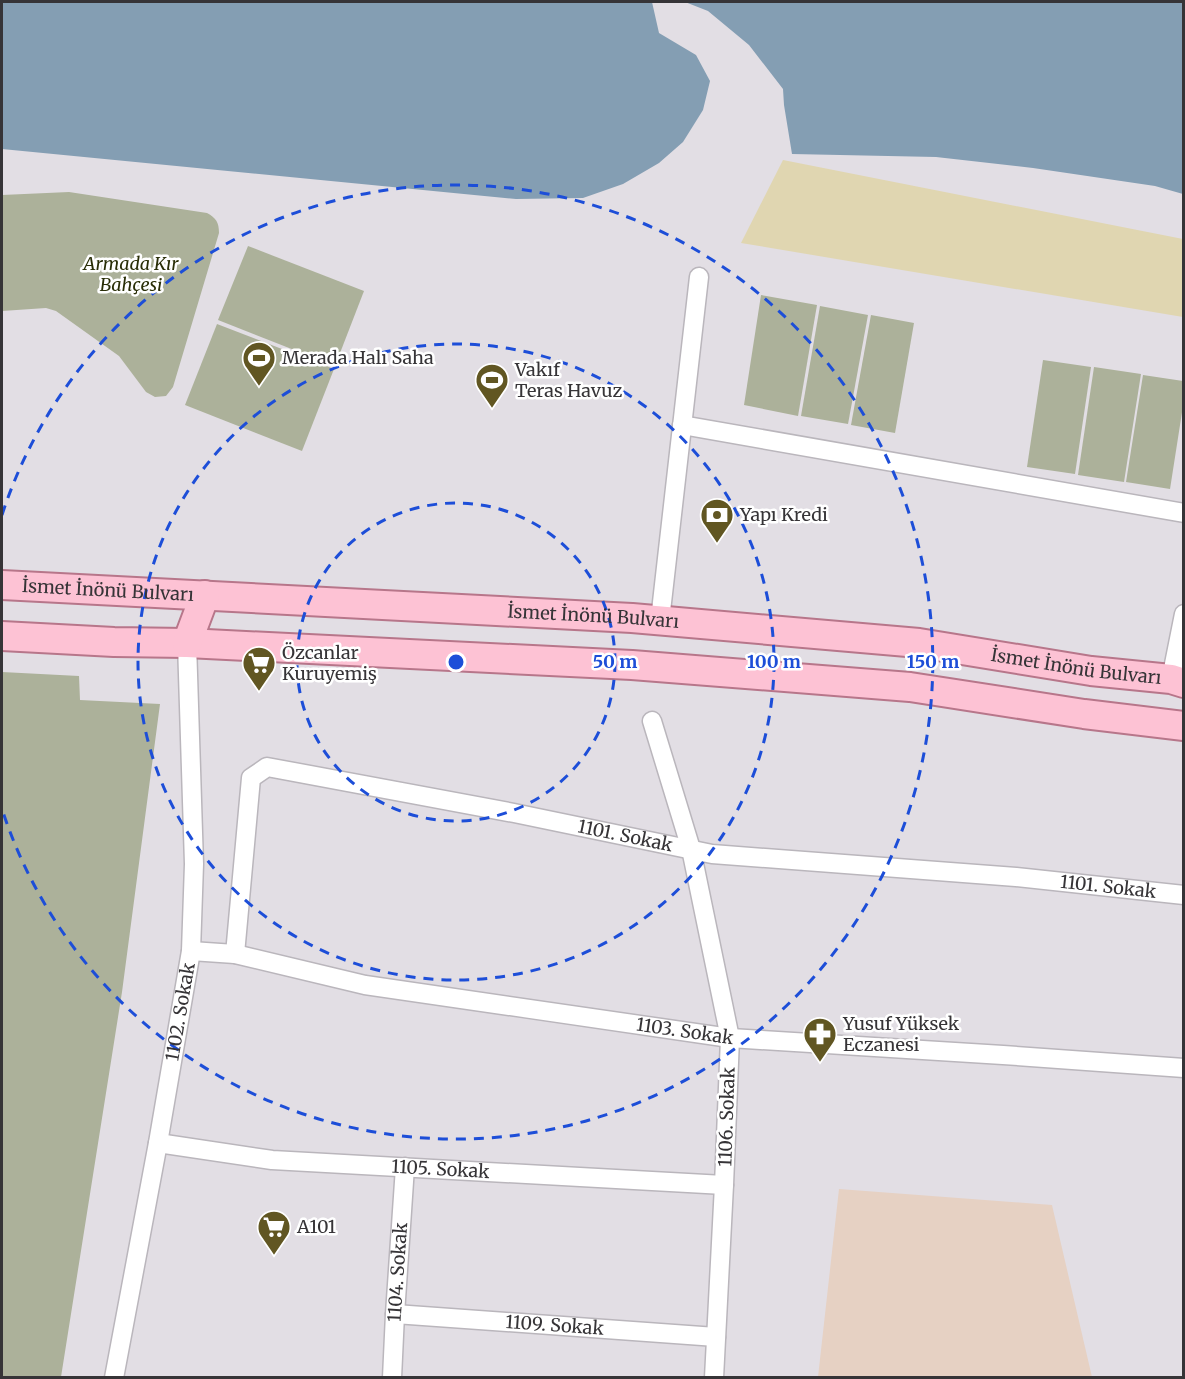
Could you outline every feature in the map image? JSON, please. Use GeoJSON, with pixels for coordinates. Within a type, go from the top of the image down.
{"type":"FeatureCollection","features":[{"type":"Feature","properties":{"kind":"main road","name":"İsmet İnönü Bulvarı"},"geometry":{"type":"LineString","coordinates":[[2,585],[660,620],[919,643],[1091,671],[1177,681]]}},
{"type":"Feature","properties":{"kind":"main road"},"geometry":{"type":"LineString","coordinates":[[187,643],[205,595]]}},
{"type":"Feature","properties":{"kind":"main road"},"geometry":{"type":"LineString","coordinates":[[2,636],[632,665],[910,687],[1084,714],[1184,726]]}},
{"type":"Feature","properties":{"kind":"street"},"geometry":{"type":"LineString","coordinates":[[660,620],[699,277]]}},
{"type":"Feature","properties":{"kind":"street"},"geometry":{"type":"LineString","coordinates":[[682,425],[1184,513]]}},
{"type":"Feature","properties":{"kind":"street"},"geometry":{"type":"LineString","coordinates":[[1177,681],[1184,614]]}},
{"type":"Feature","properties":{"kind":"street","name":"1102. Sokak"},"geometry":{"type":"LineString","coordinates":[[114,1377],[191,951],[194,864],[187,643]]}},
{"type":"Feature","properties":{"kind":"street","name":"1106. Sokak"},"geometry":{"type":"LineString","coordinates":[[652,722],[692,849],[730,1038],[714,1377]]}},
{"type":"Feature","properties":{"kind":"street","name":"1101. Sokak"},"geometry":{"type":"LineString","coordinates":[[235,954],[251,778],[267,767],[514,813],[712,854],[1016,877],[1184,895]]}},
{"type":"Feature","properties":{"kind":"street","name":"1103. Sokak"},"geometry":{"type":"LineString","coordinates":[[191,951],[235,954],[365,985],[730,1038],[1184,1068]]}},
{"type":"Feature","properties":{"kind":"street","name":"1105. Sokak"},"geometry":{"type":"LineString","coordinates":[[158,1143],[272,1160],[724,1185]]}},
{"type":"Feature","properties":{"kind":"street","name":"1104. Sokak"},"geometry":{"type":"LineString","coordinates":[[392,1377],[405,1167]]}},
{"type":"Feature","properties":{"kind":"street","name":"1109. Sokak"},"geometry":{"type":"LineString","coordinates":[[395,1314],[716,1337]]}},
{"type":"Feature","properties":{"kind":"shaded area"},"geometry":{"type":"Polygon","coordinates":[[[839,1189],[1052,1205],[1092,1377],[818,1377],[839,1189]]]}},
{"type":"Feature","properties":{"kind":"green space","name":"Armada Kır Bahçesi"},"geometry":{"type":"Polygon","coordinates":[[[69,192],[207,213],[218,223],[219,233],[173,387],[166,396],[155,397],[146,392],[119,356],[56,311],[46,308],[2,311],[2,195],[69,192]]]}},
{"type":"Feature","properties":{"kind":"green space","name":"Merada Halı Saha"},"geometry":{"type":"Polygon","coordinates":[[[248,246],[364,291],[335,366],[218,320],[248,246]]]}},
{"type":"Feature","properties":{"kind":"green space"},"geometry":{"type":"Polygon","coordinates":[[[761,295],[817,305],[798,416],[744,405],[761,295]]]}},
{"type":"Feature","properties":{"kind":"green space"},"geometry":{"type":"Polygon","coordinates":[[[820,306],[868,315],[848,424],[801,416],[820,306]]]}},
{"type":"Feature","properties":{"kind":"green space"},"geometry":{"type":"Polygon","coordinates":[[[871,315],[914,323],[895,433],[851,425],[871,315]]]}},
{"type":"Feature","properties":{"kind":"green space","name":"Merada Halı Saha"},"geometry":{"type":"Polygon","coordinates":[[[217,324],[334,369],[302,451],[185,405],[217,324]]]}},
{"type":"Feature","properties":{"kind":"green space"},"geometry":{"type":"Polygon","coordinates":[[[1043,360],[1091,367],[1075,474],[1027,467],[1043,360]]]}},
{"type":"Feature","properties":{"kind":"green space"},"geometry":{"type":"Polygon","coordinates":[[[1094,367],[1141,374],[1124,482],[1078,475],[1094,367]]]}},
{"type":"Feature","properties":{"kind":"green space"},"geometry":{"type":"Polygon","coordinates":[[[1143,375],[1183,381],[1183,406],[1170,489],[1126,482],[1143,375]]]}},
{"type":"Feature","properties":{"kind":"green space"},"geometry":{"type":"Polygon","coordinates":[[[2,672],[79,676],[80,700],[160,704],[122,992],[61,1377],[2,1377],[2,672]]]}},
{"type":"Feature","properties":{"kind":"sand"},"geometry":{"type":"Polygon","coordinates":[[[783,160],[1183,239],[1183,317],[741,243],[783,160]]]}},
{"type":"Feature","properties":{"kind":"water"},"geometry":{"type":"Polygon","coordinates":[[[2,2],[652,2],[659,33],[696,55],[710,81],[703,110],[683,142],[659,163],[623,184],[583,198],[516,199],[2,149],[2,2]]]}},
{"type":"Feature","properties":{"kind":"water"},"geometry":{"type":"Polygon","coordinates":[[[685,2],[1183,2],[1183,194],[1155,186],[1033,168],[936,157],[792,154],[783,89],[749,45],[708,11],[685,2]]]}},
{"type":"Feature","properties":{"kind":"place","name":"Merada Halı Saha"},"geometry":{"type":"Point","coordinates":[259,387]}},
{"type":"Feature","properties":{"kind":"place","name":"Vakıf Teras Havuz"},"geometry":{"type":"Point","coordinates":[492,409]}},
{"type":"Feature","properties":{"kind":"place","name":"Yapı Kredi"},"geometry":{"type":"Point","coordinates":[717,544]}},
{"type":"Feature","properties":{"kind":"place","name":"Özcanlar Kuruyemiş"},"geometry":{"type":"Point","coordinates":[259,692]}},
{"type":"Feature","properties":{"kind":"place","name":"Yusuf Yüksek Eczanesi"},"geometry":{"type":"Point","coordinates":[820,1063]}},
{"type":"Feature","properties":{"kind":"place","name":"A101"},"geometry":{"type":"Point","coordinates":[274,1256]}}]}
